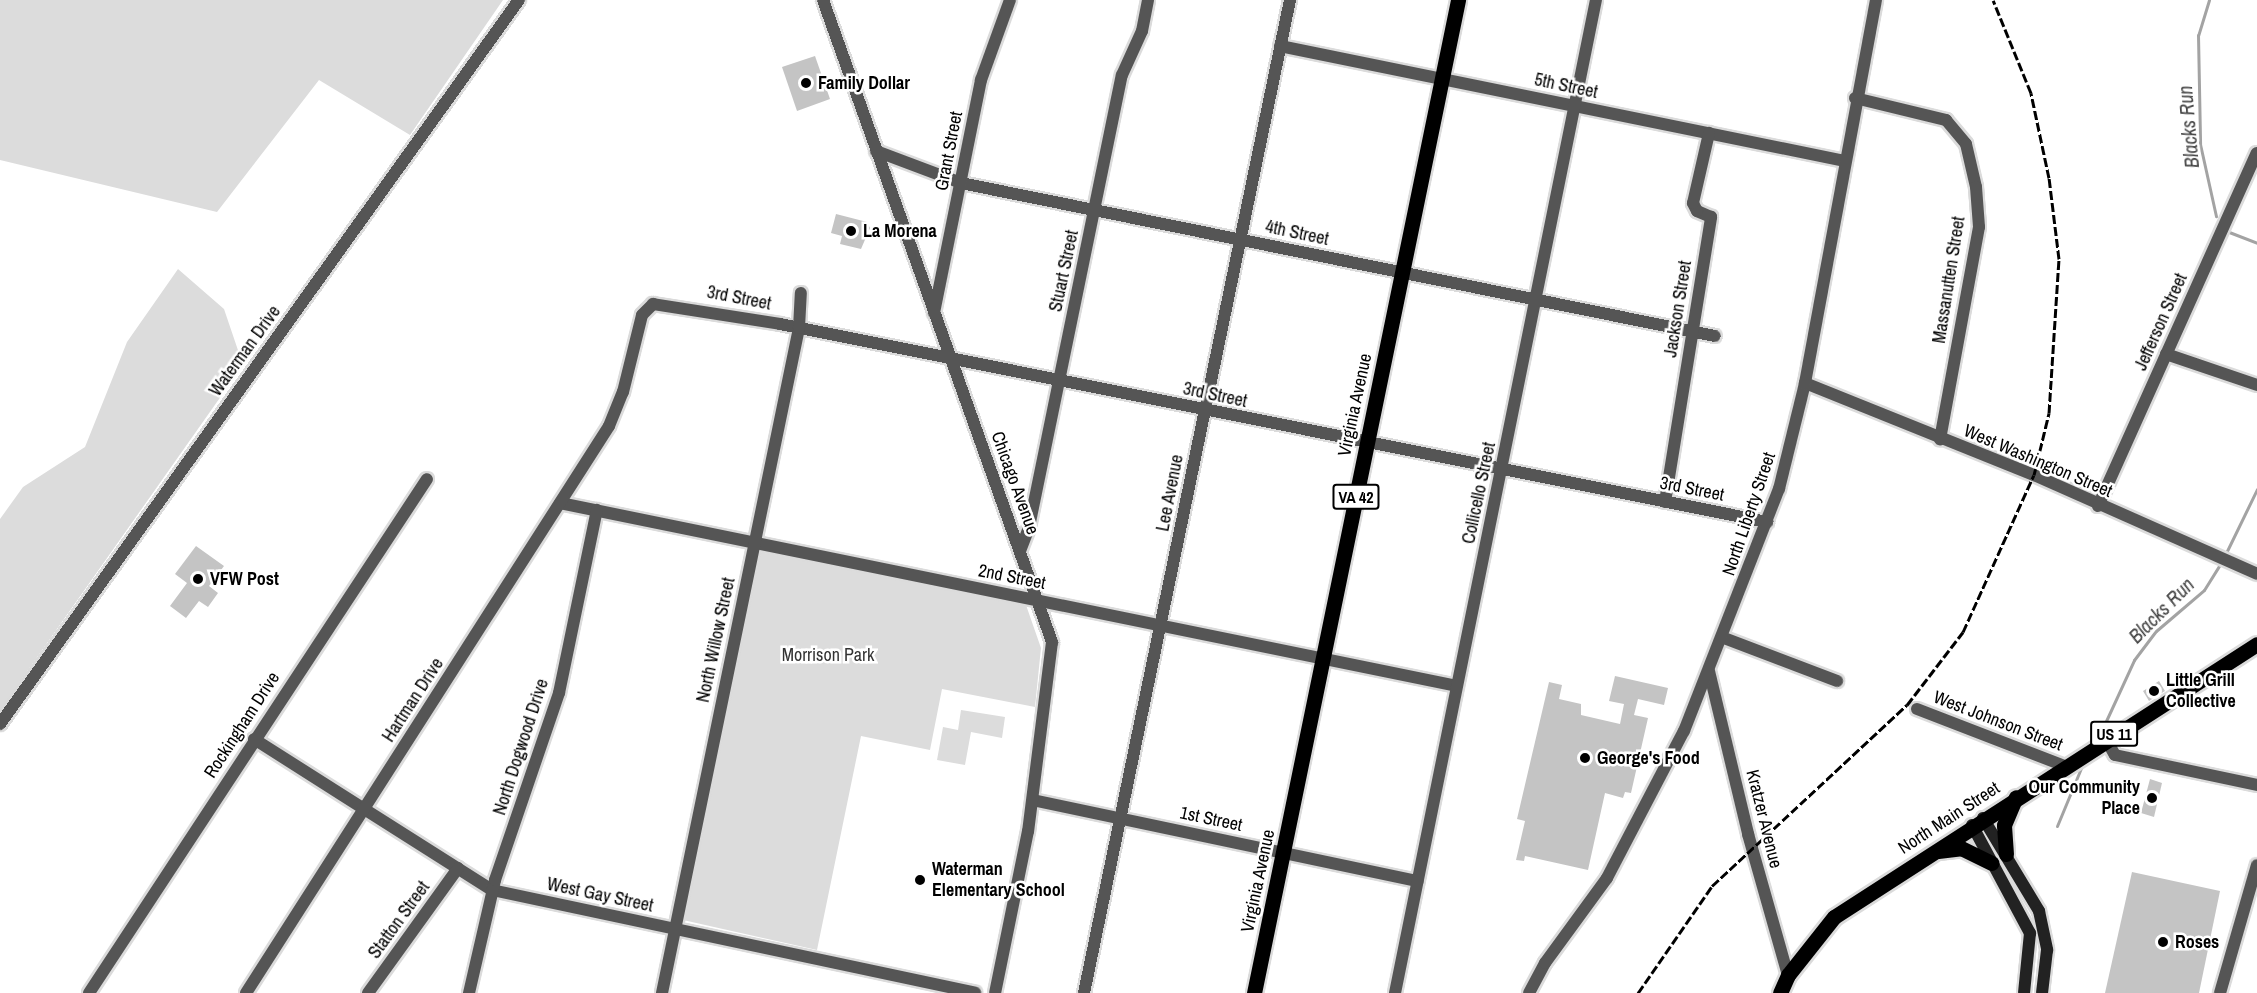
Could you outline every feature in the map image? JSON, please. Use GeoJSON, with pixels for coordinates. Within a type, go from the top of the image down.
{"type":"FeatureCollection","features":[{"type":"Feature","properties":{"kind":"main road","name":"Virginia Avenue"},"geometry":{"type":"LineString","coordinates":[[1254,993],[1458,0]]}},
{"type":"Feature","properties":{"kind":"main road","name":"North Main Street"},"geometry":{"type":"LineString","coordinates":[[1781,986],[1834,917],[1977,822],[2257,644]]}},
{"type":"Feature","properties":{"kind":"main road"},"geometry":{"type":"LineString","coordinates":[[2006,854],[2004,825],[2016,797]]}},
{"type":"Feature","properties":{"kind":"main road"},"geometry":{"type":"LineString","coordinates":[[1977,822],[2006,854],[2033,896],[2043,924],[2048,963],[2042,993]]}},
{"type":"Feature","properties":{"kind":"main road"},"geometry":{"type":"LineString","coordinates":[[1977,822],[1992,862],[2030,933],[2024,993]]}},
{"type":"Feature","properties":{"kind":"main road"},"geometry":{"type":"LineString","coordinates":[[1932,852],[1961,848],[1992,862]]}},
{"type":"Feature","properties":{"kind":"street","name":"Waterman Drive"},"geometry":{"type":"LineString","coordinates":[[0,724],[519,0]]}},
{"type":"Feature","properties":{"kind":"street","name":"Chicago Avenue"},"geometry":{"type":"LineString","coordinates":[[823,0],[1038,599],[1053,655],[1033,800],[994,993]]}},
{"type":"Feature","properties":{"kind":"street","name":"Grant Street"},"geometry":{"type":"LineString","coordinates":[[934,313],[981,80],[1010,0]]}},
{"type":"Feature","properties":{"kind":"street","name":"Stuart Street"},"geometry":{"type":"LineString","coordinates":[[1020,551],[1059,381],[1122,75],[1142,31],[1148,0]]}},
{"type":"Feature","properties":{"kind":"street","name":"Lee Avenue"},"geometry":{"type":"LineString","coordinates":[[1083,993],[1162,627],[1290,0]]}},
{"type":"Feature","properties":{"kind":"street","name":"Collicello Street"},"geometry":{"type":"LineString","coordinates":[[1395,993],[1596,0]]}},
{"type":"Feature","properties":{"kind":"street","name":"North Liberty Street"},"geometry":{"type":"LineString","coordinates":[[1529,993],[1607,878],[1684,732],[1724,638],[1767,522],[1804,383],[1855,98],[1876,0]]}},
{"type":"Feature","properties":{"kind":"street","name":"5th Street"},"geometry":{"type":"LineString","coordinates":[[1280,46],[1845,161]]}},
{"type":"Feature","properties":{"kind":"street","name":"Massanutten Street"},"geometry":{"type":"LineString","coordinates":[[1855,98],[1946,120],[1969,155],[1979,227],[1940,439]]}},
{"type":"Feature","properties":{"kind":"street","name":"Jackson Street"},"geometry":{"type":"LineString","coordinates":[[1665,502],[1711,217],[1697,211],[1693,202],[1708,133]]}},
{"type":"Feature","properties":{"kind":"street","name":"4th Street"},"geometry":{"type":"LineString","coordinates":[[876,151],[961,183],[1715,336]]}},
{"type":"Feature","properties":{"kind":"street","name":"Jefferson Street"},"geometry":{"type":"LineString","coordinates":[[2098,506],[2257,153]]}},
{"type":"Feature","properties":{"kind":"street","name":"North Willow Street"},"geometry":{"type":"LineString","coordinates":[[662,993],[799,328],[801,293]]}},
{"type":"Feature","properties":{"kind":"street","name":"3rd Street"},"geometry":{"type":"LineString","coordinates":[[609,426],[623,392],[642,315],[656,303],[799,328],[1367,444],[1767,522]]}},
{"type":"Feature","properties":{"kind":"street"},"geometry":{"type":"LineString","coordinates":[[2166,354],[2257,385]]}},
{"type":"Feature","properties":{"kind":"street","name":"West Washington Street"},"geometry":{"type":"LineString","coordinates":[[1804,383],[2257,574]]}},
{"type":"Feature","properties":{"kind":"street","name":"Hartman Drive"},"geometry":{"type":"LineString","coordinates":[[246,993],[609,426]]}},
{"type":"Feature","properties":{"kind":"street","name":"Rockingham Drive"},"geometry":{"type":"LineString","coordinates":[[89,993],[427,479]]}},
{"type":"Feature","properties":{"kind":"street","name":"2nd Street"},"geometry":{"type":"LineString","coordinates":[[560,503],[1457,686]]}},
{"type":"Feature","properties":{"kind":"street","name":"North Dogwood Drive"},"geometry":{"type":"LineString","coordinates":[[469,993],[492,890],[556,705],[597,510]]}},
{"type":"Feature","properties":{"kind":"street"},"geometry":{"type":"LineString","coordinates":[[1724,638],[1837,681]]}},
{"type":"Feature","properties":{"kind":"street","name":"Kratzer Avenue"},"geometry":{"type":"LineString","coordinates":[[1709,671],[1781,986]]}},
{"type":"Feature","properties":{"kind":"street","name":"West Johnson Street"},"geometry":{"type":"LineString","coordinates":[[1917,709],[2065,766]]}},
{"type":"Feature","properties":{"kind":"street","name":"West Gay Street"},"geometry":{"type":"LineString","coordinates":[[254,739],[492,890],[975,993]]}},
{"type":"Feature","properties":{"kind":"street"},"geometry":{"type":"LineString","coordinates":[[2106,739],[2115,755],[2257,786]]}},
{"type":"Feature","properties":{"kind":"street","name":"1st Street"},"geometry":{"type":"LineString","coordinates":[[1033,800],[1418,881]]}},
{"type":"Feature","properties":{"kind":"street"},"geometry":{"type":"LineString","coordinates":[[2220,993],[2257,865]]}},
{"type":"Feature","properties":{"kind":"street","name":"Statton Street"},"geometry":{"type":"LineString","coordinates":[[368,993],[458,868]]}},
{"type":"Feature","properties":{"kind":"green space"},"geometry":{"type":"Polygon","coordinates":[[[0,0],[503,0],[410,135],[319,80],[217,212],[0,160],[0,0]]]}},
{"type":"Feature","properties":{"kind":"green space"},"geometry":{"type":"Polygon","coordinates":[[[178,269],[224,309],[243,365],[0,710],[0,519],[23,487],[85,447],[127,342],[178,269]]]}},
{"type":"Feature","properties":{"kind":"green space","name":"Morrison Park"},"geometry":{"type":"Polygon","coordinates":[[[759,552],[1026,605],[1041,648],[1035,707],[942,689],[930,750],[861,736],[817,950],[683,920],[759,552]]]}},
{"type":"Feature","properties":{"kind":"green space"},"geometry":{"type":"Polygon","coordinates":[[[961,710],[1005,717],[1002,738],[971,732],[965,765],[937,760],[943,727],[958,730],[961,710]]]}},
{"type":"Feature","properties":{"kind":"building","name":"Family Dollar"},"geometry":{"type":"Polygon","coordinates":[[[815,56],[830,99],[797,111],[782,67],[815,56]]]}},
{"type":"Feature","properties":{"kind":"building","name":"La Morena"},"geometry":{"type":"Polygon","coordinates":[[[836,214],[867,222],[870,228],[861,249],[840,244],[842,236],[831,233],[836,214]]]}},
{"type":"Feature","properties":{"kind":"building","name":"VFW Post"},"geometry":{"type":"Polygon","coordinates":[[[196,546],[224,566],[209,586],[218,593],[208,607],[199,601],[186,618],[170,606],[187,583],[175,574],[196,546]]]}},
{"type":"Feature","properties":{"kind":"building","name":"George's Food"},"geometry":{"type":"Polygon","coordinates":[[[1615,676],[1668,688],[1664,705],[1638,699],[1634,715],[1648,718],[1631,793],[1625,792],[1623,798],[1605,793],[1588,870],[1525,856],[1524,861],[1516,860],[1525,821],[1517,819],[1549,682],[1562,685],[1559,699],[1581,704],[1581,715],[1620,724],[1624,704],[1609,701],[1615,676]]]}},
{"type":"Feature","properties":{"kind":"building","name":"Little Grill Collective"},"geometry":{"type":"Polygon","coordinates":[[[2159,681],[2165,691],[2149,701],[2143,691],[2159,681]]]}},
{"type":"Feature","properties":{"kind":"building","name":"Our Community Place"},"geometry":{"type":"Polygon","coordinates":[[[2150,779],[2162,783],[2154,817],[2141,813],[2150,779]]]}},
{"type":"Feature","properties":{"kind":"building","name":"Roses"},"geometry":{"type":"Polygon","coordinates":[[[2132,872],[2220,891],[2199,993],[2105,993],[2132,872]]]}},
{"type":"Feature","properties":{"kind":"waterway","name":"Blacks Run"},"geometry":{"type":"LineString","coordinates":[[2209,0],[2198,35],[2200,144],[2216,216]]}},
{"type":"Feature","properties":{"kind":"waterway","name":"Blacks Run"},"geometry":{"type":"LineString","coordinates":[[2229,232],[2257,243]]}},
{"type":"Feature","properties":{"kind":"waterway","name":"Blacks Run"},"geometry":{"type":"LineString","coordinates":[[2225,555],[2257,489]]}},
{"type":"Feature","properties":{"kind":"waterway","name":"Blacks Run"},"geometry":{"type":"LineString","coordinates":[[2106,721],[2134,660],[2156,631],[2204,590],[2222,561]]}},
{"type":"Feature","properties":{"kind":"waterway","name":"Blacks Run"},"geometry":{"type":"LineString","coordinates":[[2057,826],[2081,768]]}},
{"type":"Feature","properties":{"kind":"railway"},"geometry":{"type":"LineString","coordinates":[[1638,993],[1712,886],[1907,705],[1963,632],[2034,475],[2049,413],[2059,259],[2049,178],[2031,93],[1993,0]]}},
{"type":"Feature","properties":{"kind":"place","name":"Family Dollar"},"geometry":{"type":"Point","coordinates":[806,83]}},
{"type":"Feature","properties":{"kind":"place","name":"La Morena"},"geometry":{"type":"Point","coordinates":[851,231]}},
{"type":"Feature","properties":{"kind":"place","name":"VFW Post"},"geometry":{"type":"Point","coordinates":[198,579]}},
{"type":"Feature","properties":{"kind":"place","name":"Little Grill Collective"},"geometry":{"type":"Point","coordinates":[2154,691]}},
{"type":"Feature","properties":{"kind":"place","name":"George's Food"},"geometry":{"type":"Point","coordinates":[1585,758]}},
{"type":"Feature","properties":{"kind":"place","name":"Our Community Place"},"geometry":{"type":"Point","coordinates":[2152,798]}},
{"type":"Feature","properties":{"kind":"place","name":"Waterman Elementary School"},"geometry":{"type":"Point","coordinates":[920,880]}},
{"type":"Feature","properties":{"kind":"place","name":"Roses"},"geometry":{"type":"Point","coordinates":[2163,942]}}]}
